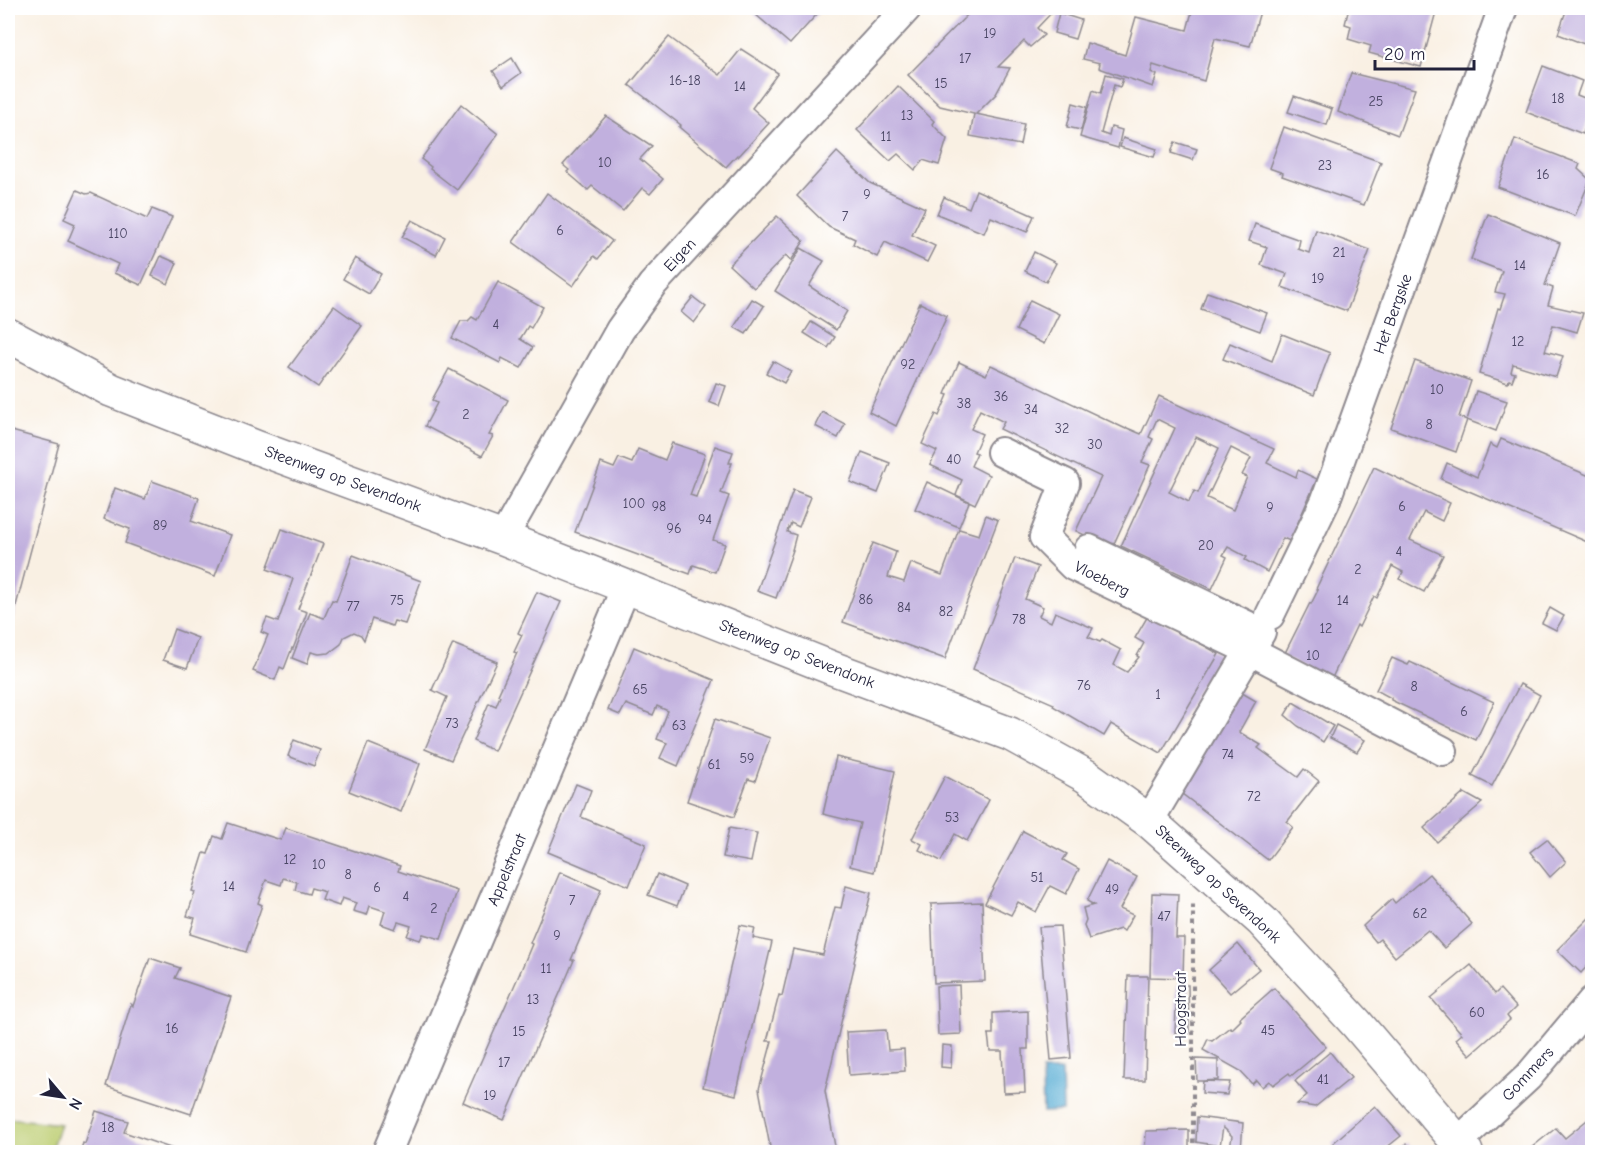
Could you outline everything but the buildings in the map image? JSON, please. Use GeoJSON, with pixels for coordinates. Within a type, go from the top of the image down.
{"type":"FeatureCollection","features":[{"type":"Feature","properties":{"kind":"street","name":"Eigen"},"geometry":{"type":"LineString","coordinates":[[503,538],[634,308],[652,285],[907,8]]}},
{"type":"Feature","properties":{"kind":"street","name":"Het Bergske"},"geometry":{"type":"LineString","coordinates":[[1270,615],[1325,502],[1503,8]]}},
{"type":"Feature","properties":{"kind":"street","name":"Steenweg op Sevendonk"},"geometry":{"type":"LineString","coordinates":[[8,335],[111,390],[258,448],[503,538],[832,668],[1010,734],[1086,776],[1149,821],[1262,921],[1356,1023],[1462,1147]]}},
{"type":"Feature","properties":{"kind":"street","name":"Vloeberg"},"geometry":{"type":"LineString","coordinates":[[1001,453],[1065,483],[1044,537],[1073,566],[1249,650],[1443,752]]}},
{"type":"Feature","properties":{"kind":"street","name":"Vloeberg"},"geometry":{"type":"LineString","coordinates":[[1089,549],[1261,632],[1149,821]]}},
{"type":"Feature","properties":{"kind":"street","name":"Appelstraat"},"geometry":{"type":"LineString","coordinates":[[387,1152],[626,587]]}},
{"type":"Feature","properties":{"kind":"street","name":"Gommers"},"geometry":{"type":"LineString","coordinates":[[1462,1147],[1528,1077],[1593,1001]]}},
{"type":"Feature","properties":{"kind":"path","name":"Hoogstraat"},"geometry":{"type":"LineString","coordinates":[[1193,1152],[1193,886],[1202,868]]}},
{"type":"Feature","properties":{"kind":"green space"},"geometry":{"type":"Polygon","coordinates":[[[8,1118],[60,1124],[50,1152],[8,1152],[8,1118]]]}},
{"type":"Feature","properties":{"kind":"water"},"geometry":{"type":"Polygon","coordinates":[[[1042,1071],[1062,1071],[1063,1111],[1043,1112],[1042,1071]]]}}]}
